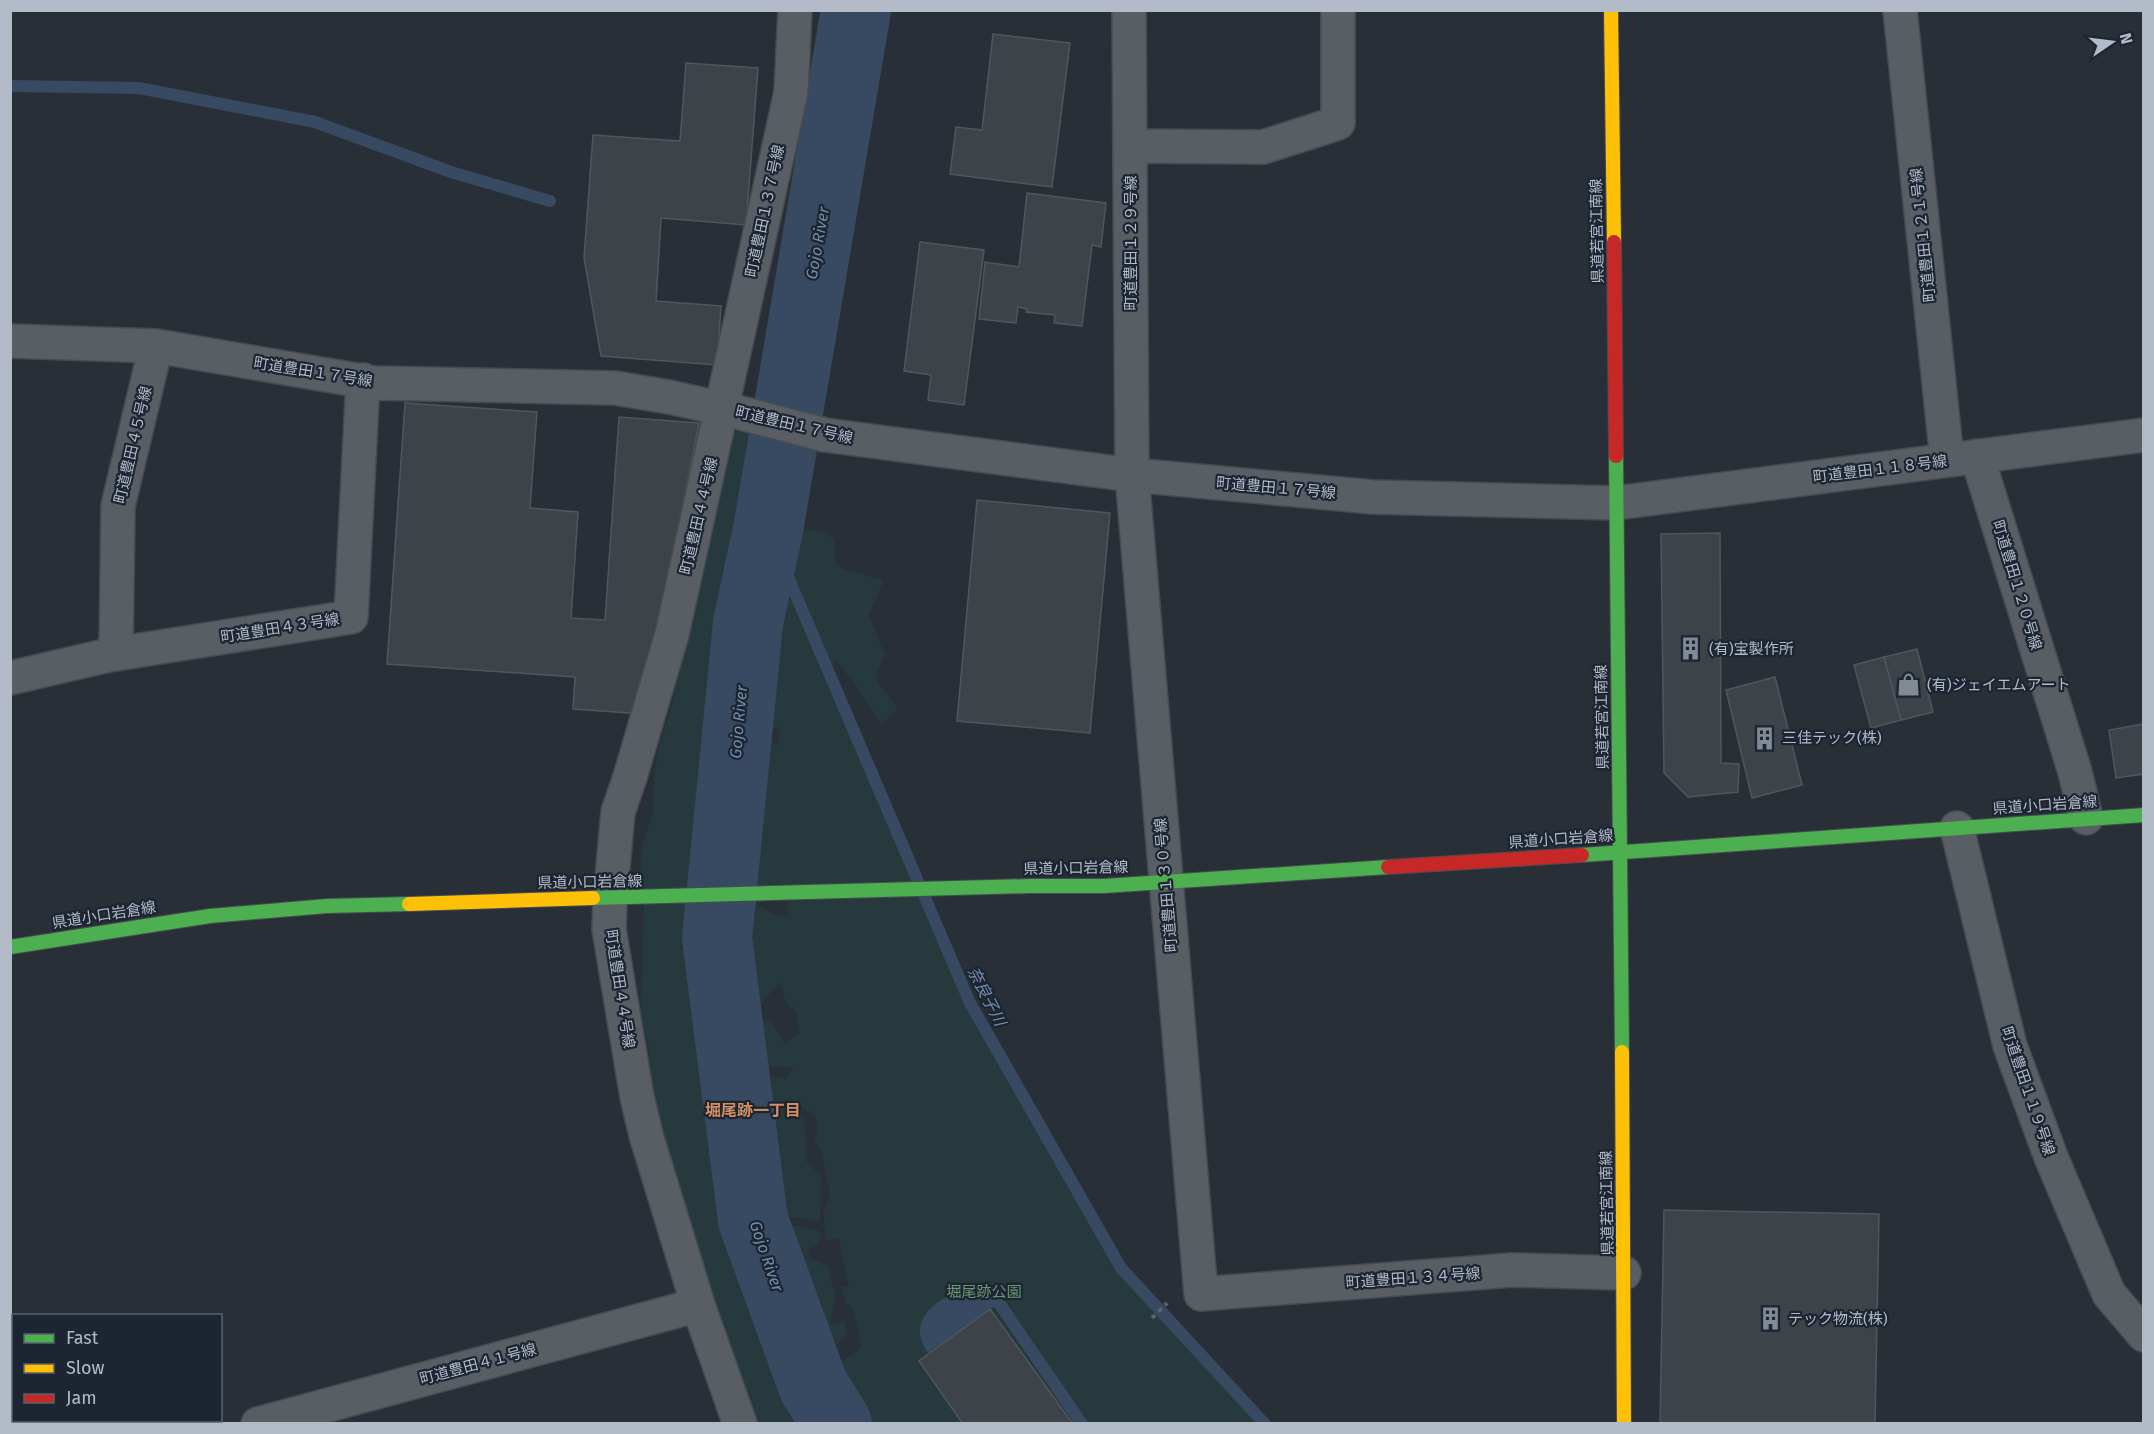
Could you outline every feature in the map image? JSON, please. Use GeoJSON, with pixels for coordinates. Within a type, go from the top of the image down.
{"type":"FeatureCollection","features":[{"type":"Feature","properties":{"kind":"main road","name":"県道若宮江南線"},"geometry":{"type":"LineString","coordinates":[[1611,10],[1624,1424]]}},
{"type":"Feature","properties":{"kind":"main road","name":"県道小口岩倉線"},"geometry":{"type":"LineString","coordinates":[[10,947],[210,916],[327,906],[1166,882],[2144,815]]}},
{"type":"Feature","properties":{"kind":"street","name":"町道豊田１３７号線"},"geometry":{"type":"LineString","coordinates":[[728,410],[791,92],[795,10]]}},
{"type":"Feature","properties":{"kind":"street","name":"町道豊田１２９号線"},"geometry":{"type":"LineString","coordinates":[[1130,10],[1132,475]]}},
{"type":"Feature","properties":{"kind":"street"},"geometry":{"type":"LineString","coordinates":[[1130,146],[1263,147],[1338,123],[1338,10]]}},
{"type":"Feature","properties":{"kind":"street","name":"町道豊田１２１号線"},"geometry":{"type":"LineString","coordinates":[[1900,10],[1962,458]]}},
{"type":"Feature","properties":{"kind":"street","name":"町道豊田１７号線"},"geometry":{"type":"LineString","coordinates":[[10,341],[156,346],[374,383],[615,388],[728,410],[825,435],[1132,475],[1373,497],[1616,503]]}},
{"type":"Feature","properties":{"kind":"street","name":"町道豊田４５号線"},"geometry":{"type":"LineString","coordinates":[[116,654],[118,506],[156,346]]}},
{"type":"Feature","properties":{"kind":"street","name":"町道豊田４３号線"},"geometry":{"type":"LineString","coordinates":[[10,678],[116,654],[351,617],[363,381]]}},
{"type":"Feature","properties":{"kind":"street","name":"町道豊田４４号線"},"geometry":{"type":"LineString","coordinates":[[728,410],[672,634],[618,812],[618,898],[609,929],[637,1097],[646,1135],[699,1305],[741,1424]]}},
{"type":"Feature","properties":{"kind":"street","name":"町道豊田１１８号線"},"geometry":{"type":"LineString","coordinates":[[1616,503],[2144,435]]}},
{"type":"Feature","properties":{"kind":"street","name":"町道豊田１２０号線"},"geometry":{"type":"LineString","coordinates":[[1962,458],[2075,772],[2086,818]]}},
{"type":"Feature","properties":{"kind":"street","name":"町道豊田１３０号線"},"geometry":{"type":"LineString","coordinates":[[1132,475],[1201,1294]]}},
{"type":"Feature","properties":{"kind":"street","name":"町道豊田１１９号線"},"geometry":{"type":"LineString","coordinates":[[1957,828],[2010,1046],[2051,1157],[2109,1294],[2144,1335]]}},
{"type":"Feature","properties":{"kind":"street","name":"町道豊田１３４号線"},"geometry":{"type":"LineString","coordinates":[[1201,1294],[1512,1270],[1624,1273]]}},
{"type":"Feature","properties":{"kind":"street","name":"町道豊田４１号線"},"geometry":{"type":"LineString","coordinates":[[258,1424],[699,1305]]}},
{"type":"Feature","properties":{"kind":"green space"},"geometry":{"type":"Polygon","coordinates":[[[753,431],[776,451],[765,483],[775,522],[749,572],[756,613],[751,662],[727,708],[713,813],[694,839],[706,886],[680,948],[693,959],[708,1004],[694,1013],[711,1047],[727,1100],[723,1131],[735,1138],[738,1173],[736,1207],[746,1228],[747,1272],[765,1280],[758,1308],[775,1320],[784,1352],[777,1374],[793,1373],[813,1415],[809,1423],[749,1423],[649,1097],[649,1050],[641,1014],[644,905],[639,884],[643,843],[653,811],[654,780],[659,745],[671,708],[734,432],[753,431]]]}},
{"type":"Feature","properties":{"kind":"green space","name":"堀尾跡公園"},"geometry":{"type":"Polygon","coordinates":[[[787,528],[828,533],[827,536],[835,538],[834,561],[842,569],[884,580],[869,615],[885,655],[875,678],[898,709],[882,724],[838,662],[833,660],[833,682],[853,729],[863,738],[874,778],[970,1003],[1006,1066],[1013,1067],[1028,1095],[1024,1098],[1032,1112],[1041,1115],[1040,1125],[1121,1268],[1260,1423],[847,1424],[839,1412],[819,1405],[805,1381],[811,1361],[791,1348],[795,1281],[794,1250],[775,1246],[786,1223],[820,1231],[819,1245],[808,1249],[810,1258],[828,1266],[835,1296],[830,1325],[844,1321],[847,1333],[834,1348],[821,1344],[818,1358],[834,1374],[844,1360],[862,1348],[853,1308],[846,1304],[841,1287],[849,1287],[838,1238],[826,1241],[823,1211],[830,1196],[821,1149],[814,1142],[818,1132],[815,1116],[801,1107],[806,1138],[806,1161],[821,1176],[820,1222],[793,1217],[770,1217],[756,1174],[747,1094],[762,1094],[772,1076],[786,1079],[793,1067],[767,1067],[750,1083],[725,1069],[723,1053],[736,1041],[745,1019],[771,1021],[784,1043],[800,1034],[796,1011],[786,1003],[780,983],[757,1007],[738,1009],[724,962],[730,921],[751,901],[771,913],[788,917],[787,897],[737,900],[721,818],[741,761],[760,738],[778,745],[781,727],[763,731],[752,697],[759,666],[759,624],[771,617],[762,584],[782,547],[787,528]]]}},
{"type":"Feature","properties":{"kind":"water"},"geometry":{"type":"Polygon","coordinates":[[[965,1289],[982,1290],[999,1303],[928,1353],[920,1330],[927,1312],[934,1305],[965,1289]]]}},
{"type":"Feature","properties":{"kind":"building"},"geometry":{"type":"Polygon","coordinates":[[[993,34],[1070,43],[1052,187],[950,174],[956,127],[982,130],[993,34]]]}},
{"type":"Feature","properties":{"kind":"building"},"geometry":{"type":"Polygon","coordinates":[[[686,63],[758,68],[746,225],[661,218],[656,301],[721,306],[717,365],[601,356],[584,258],[593,135],[680,141],[686,63]]]}},
{"type":"Feature","properties":{"kind":"building"},"geometry":{"type":"Polygon","coordinates":[[[1027,193],[1106,203],[1101,247],[1092,245],[1082,326],[1054,323],[1055,315],[1026,312],[1027,309],[1018,307],[1016,323],[979,319],[985,262],[1019,267],[1027,193]]]}},
{"type":"Feature","properties":{"kind":"building"},"geometry":{"type":"Polygon","coordinates":[[[920,242],[984,250],[964,405],[928,400],[931,375],[904,371],[920,242]]]}},
{"type":"Feature","properties":{"kind":"building"},"geometry":{"type":"Polygon","coordinates":[[[405,403],[537,412],[530,508],[578,512],[571,618],[605,620],[619,417],[699,423],[642,714],[573,709],[575,677],[387,664],[405,403]]]}},
{"type":"Feature","properties":{"kind":"building"},"geometry":{"type":"Polygon","coordinates":[[[977,500],[1110,513],[1090,733],[957,721],[977,500]]]}},
{"type":"Feature","properties":{"kind":"building","name":"(有)宝製作所"},"geometry":{"type":"Polygon","coordinates":[[[1720,533],[1721,763],[1739,764],[1738,792],[1688,797],[1664,773],[1661,534],[1720,533]]]}},
{"type":"Feature","properties":{"kind":"building","name":"(有)ジェイエムアート"},"geometry":{"type":"Polygon","coordinates":[[[1917,649],[1933,712],[1901,720],[1884,657],[1917,649]]]}},
{"type":"Feature","properties":{"kind":"building","name":"三佳テック(株)"},"geometry":{"type":"Polygon","coordinates":[[[1884,657],[1901,720],[1871,728],[1854,665],[1884,657]]]}},
{"type":"Feature","properties":{"kind":"building","name":"三佳テック(株)"},"geometry":{"type":"Polygon","coordinates":[[[1775,677],[1802,785],[1752,798],[1726,690],[1775,677]]]}},
{"type":"Feature","properties":{"kind":"building"},"geometry":{"type":"Polygon","coordinates":[[[2144,724],[2144,774],[2116,778],[2109,730],[2144,724]]]}},
{"type":"Feature","properties":{"kind":"building","name":"テック物流(株)"},"geometry":{"type":"Polygon","coordinates":[[[1664,1210],[1879,1214],[1875,1424],[1660,1424],[1664,1210]]]}},
{"type":"Feature","properties":{"kind":"building"},"geometry":{"type":"Polygon","coordinates":[[[990,1309],[1073,1424],[963,1424],[919,1361],[990,1309]]]}},
{"type":"Feature","properties":{"kind":"waterway","name":"Gojo River"},"geometry":{"type":"LineString","coordinates":[[837,1424],[813,1385],[753,1220],[717,938],[748,623],[768,530],[856,10]]}},
{"type":"Feature","properties":{"kind":"waterway"},"geometry":{"type":"LineString","coordinates":[[10,86],[139,88],[315,122],[451,172],[550,201]]}},
{"type":"Feature","properties":{"kind":"waterway","name":"奈良子川"},"geometry":{"type":"LineString","coordinates":[[768,530],[970,1003],[1121,1268],[1265,1424]]}},
{"type":"Feature","properties":{"kind":"waterway"},"geometry":{"type":"LineString","coordinates":[[999,1303],[1082,1424]]}},
{"type":"Feature","properties":{"kind":"traffic: fast"},"geometry":{"type":"LineString","coordinates":[[1616,456],[1622,1052]]}},
{"type":"Feature","properties":{"kind":"traffic: fast"},"geometry":{"type":"LineString","coordinates":[[1582,855],[2144,815]]}},
{"type":"Feature","properties":{"kind":"traffic: fast"},"geometry":{"type":"LineString","coordinates":[[593,898],[1104,886],[1388,867]]}},
{"type":"Feature","properties":{"kind":"traffic: fast"},"geometry":{"type":"LineString","coordinates":[[10,947],[210,916],[327,906],[409,904]]}},
{"type":"Feature","properties":{"kind":"traffic: slow"},"geometry":{"type":"LineString","coordinates":[[1611,10],[1614,242]]}},
{"type":"Feature","properties":{"kind":"traffic: slow"},"geometry":{"type":"LineString","coordinates":[[409,904],[593,898]]}},
{"type":"Feature","properties":{"kind":"traffic: slow"},"geometry":{"type":"LineString","coordinates":[[1622,1052],[1624,1424]]}},
{"type":"Feature","properties":{"kind":"traffic: jam"},"geometry":{"type":"LineString","coordinates":[[1614,242],[1616,456]]}},
{"type":"Feature","properties":{"kind":"traffic: jam"},"geometry":{"type":"LineString","coordinates":[[1388,867],[1582,855]]}},
{"type":"Feature","properties":{"kind":"place","name":"(有)宝製作所"},"geometry":{"type":"Point","coordinates":[1691,649]}},
{"type":"Feature","properties":{"kind":"place","name":"(有)ジェイエムアート"},"geometry":{"type":"Point","coordinates":[1909,685]}},
{"type":"Feature","properties":{"kind":"place","name":"三佳テック(株)"},"geometry":{"type":"Point","coordinates":[1764,738]}},
{"type":"Feature","properties":{"kind":"place","name":"テック物流(株)"},"geometry":{"type":"Point","coordinates":[1770,1319]}},
{"type":"Feature","properties":{"kind":"district","name":"堀尾跡一丁目"},"geometry":{"type":"Point","coordinates":[753,1110]}}]}
